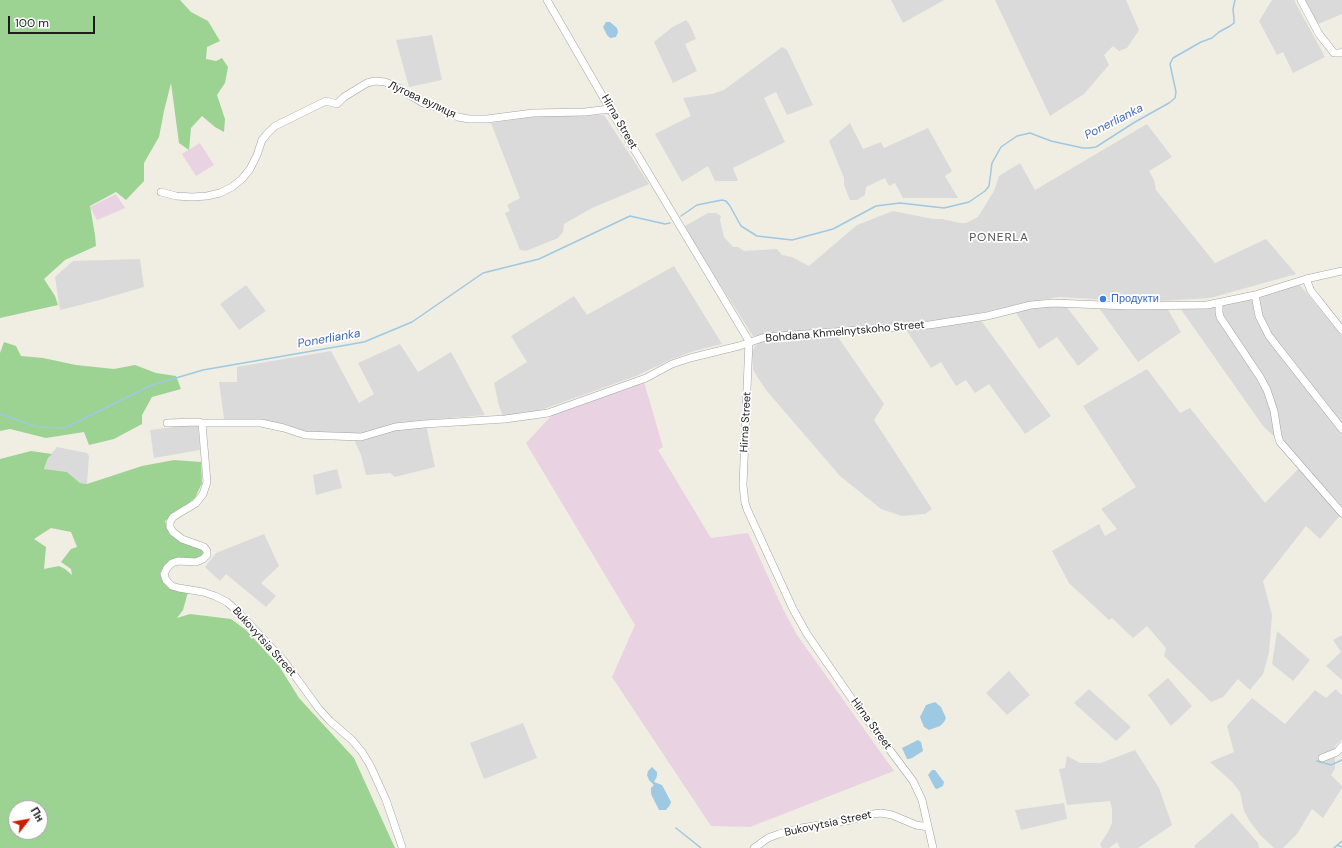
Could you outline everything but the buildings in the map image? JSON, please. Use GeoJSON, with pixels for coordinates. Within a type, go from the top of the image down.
{"type":"FeatureCollection","features":[{"type":"Feature","properties":{"kind":"street","name":"Hirna Street"},"geometry":{"type":"LineString","coordinates":[[547,0],[749,342],[743,485],[747,509],[793,609],[807,634],[854,702],[913,781],[922,800],[933,848]]}},
{"type":"Feature","properties":{"kind":"street"},"geometry":{"type":"LineString","coordinates":[[1301,0],[1318,34],[1334,53],[1342,52]]}},
{"type":"Feature","properties":{"kind":"street","name":"Лугова вулиця"},"geometry":{"type":"LineString","coordinates":[[161,192],[176,196],[199,196],[220,193],[232,187],[242,180],[257,155],[262,140],[276,126],[326,101],[337,104],[344,97],[367,83],[375,81],[385,82],[395,86],[423,102],[469,119],[487,119],[533,113],[585,112],[610,109]]}},
{"type":"Feature","properties":{"kind":"street","name":"Bohdana Khmelnytskoho Street"},"geometry":{"type":"LineString","coordinates":[[167,423],[261,423],[284,428],[305,435],[361,437],[395,427],[504,419],[548,413],[646,378],[672,364],[766,337],[929,325],[987,316],[1031,305],[1053,303],[1129,306],[1207,305],[1342,271]]}},
{"type":"Feature","properties":{"kind":"street"},"geometry":{"type":"LineString","coordinates":[[1306,279],[1311,291],[1342,330]]}},
{"type":"Feature","properties":{"kind":"street"},"geometry":{"type":"LineString","coordinates":[[1254,294],[1259,316],[1269,336],[1342,429]]}},
{"type":"Feature","properties":{"kind":"street"},"geometry":{"type":"LineString","coordinates":[[1219,303],[1218,312],[1220,317],[1267,390],[1274,411],[1280,442],[1342,513]]}},
{"type":"Feature","properties":{"kind":"street","name":"Bukovytsia Street"},"geometry":{"type":"LineString","coordinates":[[202,423],[207,482],[203,494],[196,503],[173,517],[170,522],[170,527],[172,532],[182,538],[204,547],[207,551],[207,555],[196,562],[178,561],[172,563],[164,574],[166,580],[172,586],[203,592],[227,602],[284,661],[330,721],[352,740],[362,752],[370,765],[386,800],[402,847]]}},
{"type":"Feature","properties":{"kind":"street"},"geometry":{"type":"LineString","coordinates":[[1322,758],[1337,752],[1342,746]]}},
{"type":"Feature","properties":{"kind":"street","name":"Bukovytsia Street"},"geometry":{"type":"LineString","coordinates":[[754,848],[768,838],[779,834],[801,828],[851,820],[881,813],[892,815],[916,825],[928,827]]}},
{"type":"Feature","properties":{"kind":"shaded area"},"geometry":{"type":"Polygon","coordinates":[[[891,0],[944,0],[903,23],[891,0]]]}},
{"type":"Feature","properties":{"kind":"shaded area"},"geometry":{"type":"Polygon","coordinates":[[[995,0],[1126,0],[1139,30],[1127,48],[1119,51],[1113,46],[1104,55],[1109,65],[1084,94],[1050,116],[995,0]]]}},
{"type":"Feature","properties":{"kind":"shaded area"},"geometry":{"type":"Polygon","coordinates":[[[1272,0],[1294,0],[1325,57],[1293,73],[1283,52],[1277,55],[1259,21],[1272,0]]]}},
{"type":"Feature","properties":{"kind":"shaded area"},"geometry":{"type":"Polygon","coordinates":[[[1305,0],[1342,0],[1342,14],[1316,25],[1305,0]]]}},
{"type":"Feature","properties":{"kind":"shaded area"},"geometry":{"type":"Polygon","coordinates":[[[686,20],[690,25],[696,39],[685,44],[697,71],[673,83],[654,42],[671,28],[686,20]]]}},
{"type":"Feature","properties":{"kind":"shaded area"},"geometry":{"type":"Polygon","coordinates":[[[432,35],[442,80],[409,87],[396,40],[432,35]]]}},
{"type":"Feature","properties":{"kind":"shaded area"},"geometry":{"type":"Polygon","coordinates":[[[782,47],[787,50],[813,105],[787,115],[776,92],[764,98],[785,142],[733,168],[738,181],[715,181],[708,166],[682,182],[655,134],[691,116],[683,98],[712,94],[724,90],[782,47]]]}},
{"type":"Feature","properties":{"kind":"shaded area"},"geometry":{"type":"Polygon","coordinates":[[[604,115],[649,184],[592,208],[564,224],[563,232],[558,238],[526,251],[520,250],[505,213],[510,211],[507,205],[520,198],[491,123],[539,116],[604,115]]]}},
{"type":"Feature","properties":{"kind":"shaded area"},"geometry":{"type":"Polygon","coordinates":[[[850,123],[863,149],[881,142],[884,148],[928,128],[952,171],[945,176],[958,198],[903,198],[895,183],[889,186],[885,178],[866,187],[865,195],[857,200],[850,200],[844,185],[844,178],[829,141],[850,123]]]}},
{"type":"Feature","properties":{"kind":"shaded area"},"geometry":{"type":"Polygon","coordinates":[[[1147,124],[1172,157],[1149,171],[1154,180],[1156,190],[1215,263],[1266,239],[1296,274],[1210,298],[1144,302],[1059,297],[1023,303],[940,321],[835,328],[753,336],[691,239],[685,226],[708,213],[716,213],[721,216],[720,220],[724,237],[733,247],[738,247],[744,251],[777,249],[782,255],[792,257],[809,266],[857,225],[893,211],[933,219],[966,223],[978,217],[994,191],[999,176],[1020,163],[1035,190],[1147,124]]]}},
{"type":"Feature","properties":{"kind":"shaded area"},"geometry":{"type":"Polygon","coordinates":[[[200,143],[214,165],[196,176],[182,154],[200,143]]]}},
{"type":"Feature","properties":{"kind":"shaded area"},"geometry":{"type":"Polygon","coordinates":[[[116,194],[125,208],[97,220],[90,207],[116,194]]]}},
{"type":"Feature","properties":{"kind":"shaded area"},"geometry":{"type":"Polygon","coordinates":[[[140,259],[144,287],[60,310],[55,277],[73,261],[140,259]]]}},
{"type":"Feature","properties":{"kind":"shaded area"},"geometry":{"type":"Polygon","coordinates":[[[674,266],[722,344],[694,351],[672,359],[636,376],[538,411],[503,416],[499,406],[494,383],[527,362],[511,336],[574,296],[587,315],[674,266]]]}},
{"type":"Feature","properties":{"kind":"shaded area"},"geometry":{"type":"Polygon","coordinates":[[[246,285],[266,311],[239,330],[220,304],[246,285]]]}},
{"type":"Feature","properties":{"kind":"shaded area"},"geometry":{"type":"Polygon","coordinates":[[[1300,285],[1342,336],[1342,513],[1320,539],[1306,526],[1263,581],[1272,615],[1269,653],[1263,674],[1250,690],[1238,679],[1223,697],[1211,702],[1164,656],[1166,648],[1147,626],[1133,638],[1112,618],[1109,620],[1069,583],[1052,551],[1099,524],[1105,536],[1117,529],[1101,509],[1136,487],[1083,406],[1147,369],[1180,413],[1190,408],[1265,503],[1303,464],[1263,426],[1180,308],[1222,305],[1300,285]]]}},
{"type":"Feature","properties":{"kind":"shaded area"},"geometry":{"type":"Polygon","coordinates":[[[1046,305],[1066,306],[1099,349],[1078,366],[1057,337],[1039,349],[1015,311],[1046,305]]]}},
{"type":"Feature","properties":{"kind":"shaded area"},"geometry":{"type":"Polygon","coordinates":[[[1099,308],[1167,308],[1181,332],[1138,362],[1099,308]]]}},
{"type":"Feature","properties":{"kind":"shaded area"},"geometry":{"type":"Polygon","coordinates":[[[980,319],[1051,416],[1025,434],[989,384],[975,393],[966,380],[956,386],[941,362],[931,368],[905,328],[980,319]]]}},
{"type":"Feature","properties":{"kind":"shaded area"},"geometry":{"type":"Polygon","coordinates":[[[836,334],[884,404],[874,420],[932,509],[925,514],[902,516],[881,509],[840,476],[766,390],[753,370],[752,353],[755,346],[761,341],[836,334]]]}},
{"type":"Feature","properties":{"kind":"shaded area"},"geometry":{"type":"Polygon","coordinates":[[[400,344],[418,372],[451,352],[485,415],[425,420],[435,467],[395,477],[390,473],[366,475],[361,455],[351,433],[305,432],[266,421],[224,419],[219,382],[237,382],[237,367],[331,351],[359,403],[374,394],[358,363],[400,344]]]}},
{"type":"Feature","properties":{"kind":"shaded area"},"geometry":{"type":"Polygon","coordinates":[[[644,382],[663,447],[658,450],[711,538],[748,533],[783,609],[797,635],[894,771],[750,827],[711,826],[612,677],[635,625],[526,443],[552,415],[644,382]]]}},
{"type":"Feature","properties":{"kind":"shaded area"},"geometry":{"type":"Polygon","coordinates":[[[198,424],[200,450],[154,458],[150,430],[198,424]]]}},
{"type":"Feature","properties":{"kind":"shaded area"},"geometry":{"type":"Polygon","coordinates":[[[57,447],[87,453],[89,456],[87,484],[80,483],[67,472],[44,470],[48,458],[57,447]]]}},
{"type":"Feature","properties":{"kind":"shaded area"},"geometry":{"type":"Polygon","coordinates":[[[337,469],[342,488],[316,495],[313,475],[337,469]]]}},
{"type":"Feature","properties":{"kind":"shaded area"},"geometry":{"type":"Polygon","coordinates":[[[264,534],[279,566],[261,583],[276,596],[266,607],[226,574],[220,581],[205,567],[216,553],[264,534]]]}},
{"type":"Feature","properties":{"kind":"shaded area"},"geometry":{"type":"Polygon","coordinates":[[[1277,631],[1310,660],[1293,681],[1272,664],[1277,631]]]}},
{"type":"Feature","properties":{"kind":"shaded area"},"geometry":{"type":"Polygon","coordinates":[[[1342,635],[1342,680],[1326,666],[1341,652],[1333,640],[1342,635]]]}},
{"type":"Feature","properties":{"kind":"shaded area"},"geometry":{"type":"Polygon","coordinates":[[[1009,671],[1030,695],[1007,715],[986,693],[1009,671]]]}},
{"type":"Feature","properties":{"kind":"shaded area"},"geometry":{"type":"Polygon","coordinates":[[[1168,678],[1192,706],[1171,726],[1148,695],[1168,678]]]}},
{"type":"Feature","properties":{"kind":"shaded area"},"geometry":{"type":"Polygon","coordinates":[[[1089,689],[1131,727],[1116,741],[1074,703],[1089,689]]]}},
{"type":"Feature","properties":{"kind":"shaded area"},"geometry":{"type":"Polygon","coordinates":[[[1336,689],[1342,695],[1342,739],[1335,746],[1335,769],[1331,775],[1342,786],[1342,788],[1323,818],[1312,809],[1297,834],[1283,848],[1274,848],[1260,835],[1249,820],[1244,811],[1240,792],[1232,782],[1210,762],[1234,752],[1227,726],[1252,698],[1285,724],[1315,690],[1326,698],[1336,689]]]}},
{"type":"Feature","properties":{"kind":"shaded area"},"geometry":{"type":"Polygon","coordinates":[[[523,723],[537,758],[484,779],[470,743],[523,723]]]}},
{"type":"Feature","properties":{"kind":"shaded area"},"geometry":{"type":"Polygon","coordinates":[[[1135,750],[1159,788],[1172,825],[1138,848],[1120,848],[1117,842],[1109,848],[1102,848],[1100,844],[1112,823],[1112,809],[1110,801],[1067,805],[1059,769],[1065,768],[1067,756],[1080,763],[1101,763],[1135,750]]]}},
{"type":"Feature","properties":{"kind":"shaded area"},"geometry":{"type":"Polygon","coordinates":[[[1064,803],[1067,819],[1021,830],[1015,810],[1064,803]]]}},
{"type":"Feature","properties":{"kind":"shaded area"},"geometry":{"type":"Polygon","coordinates":[[[1232,813],[1258,843],[1259,848],[1195,848],[1194,846],[1232,813]]]}},
{"type":"Feature","properties":{"kind":"green space"},"geometry":{"type":"Polygon","coordinates":[[[0,0],[180,0],[191,12],[208,21],[220,41],[207,47],[206,59],[216,61],[222,58],[228,67],[225,83],[217,95],[225,119],[224,132],[215,127],[202,116],[191,128],[189,150],[179,143],[171,83],[159,137],[144,163],[144,181],[126,200],[116,192],[90,206],[96,246],[65,260],[44,279],[55,296],[58,305],[0,318],[0,0]]]}},
{"type":"Feature","properties":{"kind":"green space"},"geometry":{"type":"Polygon","coordinates":[[[4,342],[16,346],[21,356],[43,358],[76,365],[114,369],[135,365],[156,373],[176,376],[181,389],[152,397],[142,415],[142,424],[114,439],[89,445],[84,432],[46,438],[10,429],[0,431],[0,353],[4,342]]]}},
{"type":"Feature","properties":{"kind":"green space"},"geometry":{"type":"Polygon","coordinates":[[[31,451],[52,454],[48,458],[44,469],[67,472],[80,483],[87,484],[142,466],[174,460],[201,462],[202,483],[195,498],[165,521],[170,535],[200,548],[203,552],[202,557],[194,560],[174,559],[163,567],[163,577],[188,592],[183,610],[177,618],[190,614],[231,619],[246,630],[279,666],[299,698],[354,758],[395,848],[0,848],[0,459],[31,451]],[[51,528],[34,539],[46,547],[44,569],[59,566],[72,575],[71,569],[61,562],[71,549],[77,547],[71,532],[51,528]]]}},
{"type":"Feature","properties":{"kind":"water"},"geometry":{"type":"Polygon","coordinates":[[[606,22],[610,22],[617,28],[618,32],[616,37],[610,38],[607,35],[603,27],[606,22]]]}},
{"type":"Feature","properties":{"kind":"water"},"geometry":{"type":"Polygon","coordinates":[[[935,702],[941,707],[946,718],[940,726],[929,730],[924,727],[920,717],[926,705],[935,702]]]}},
{"type":"Feature","properties":{"kind":"water"},"geometry":{"type":"Polygon","coordinates":[[[918,740],[921,742],[923,751],[912,758],[907,759],[902,748],[918,740]]]}},
{"type":"Feature","properties":{"kind":"water"},"geometry":{"type":"Polygon","coordinates":[[[652,767],[657,772],[654,782],[662,785],[671,802],[666,810],[659,810],[651,794],[651,788],[654,785],[649,780],[647,775],[648,771],[652,767]]]}},
{"type":"Feature","properties":{"kind":"water"},"geometry":{"type":"Polygon","coordinates":[[[932,770],[935,770],[944,782],[943,786],[937,789],[928,775],[932,770]]]}},
{"type":"Feature","properties":{"kind":"waterway","name":"Ponerlianka"},"geometry":{"type":"LineString","coordinates":[[681,216],[697,205],[722,200],[726,201],[730,206],[741,226],[757,236],[792,240],[833,229],[876,206],[900,203],[944,208],[969,202],[985,191],[989,186],[992,163],[1001,147],[1017,136],[1030,133],[1051,141],[1083,148],[1096,147],[1135,122],[1169,103],[1175,98],[1176,92],[1170,64],[1173,58],[1201,42],[1212,38],[1234,23],[1233,9],[1235,0]]}},
{"type":"Feature","properties":{"kind":"waterway","name":"Ponerlianka"},"geometry":{"type":"LineString","coordinates":[[0,414],[38,427],[65,428],[152,385],[203,370],[364,342],[412,322],[483,273],[539,259],[630,216],[665,224],[670,223]]}},
{"type":"Feature","properties":{"kind":"waterway"},"geometry":{"type":"LineString","coordinates":[[1317,761],[1331,765],[1342,760]]}},
{"type":"Feature","properties":{"kind":"waterway"},"geometry":{"type":"LineString","coordinates":[[676,828],[701,848]]}},
{"type":"Feature","properties":{"kind":"waterway"},"geometry":{"type":"LineString","coordinates":[[1334,848],[1342,841]]}},
{"type":"Feature","properties":{"kind":"waterway"},"geometry":{"type":"LineString","coordinates":[[1337,845],[1342,847]]}},
{"type":"Feature","properties":{"kind":"place","name":"Продукти"},"geometry":{"type":"Point","coordinates":[1103,299]}},
{"type":"Feature","properties":{"kind":"district","name":"PONERLA"},"geometry":{"type":"Point","coordinates":[999,238]}}]}
